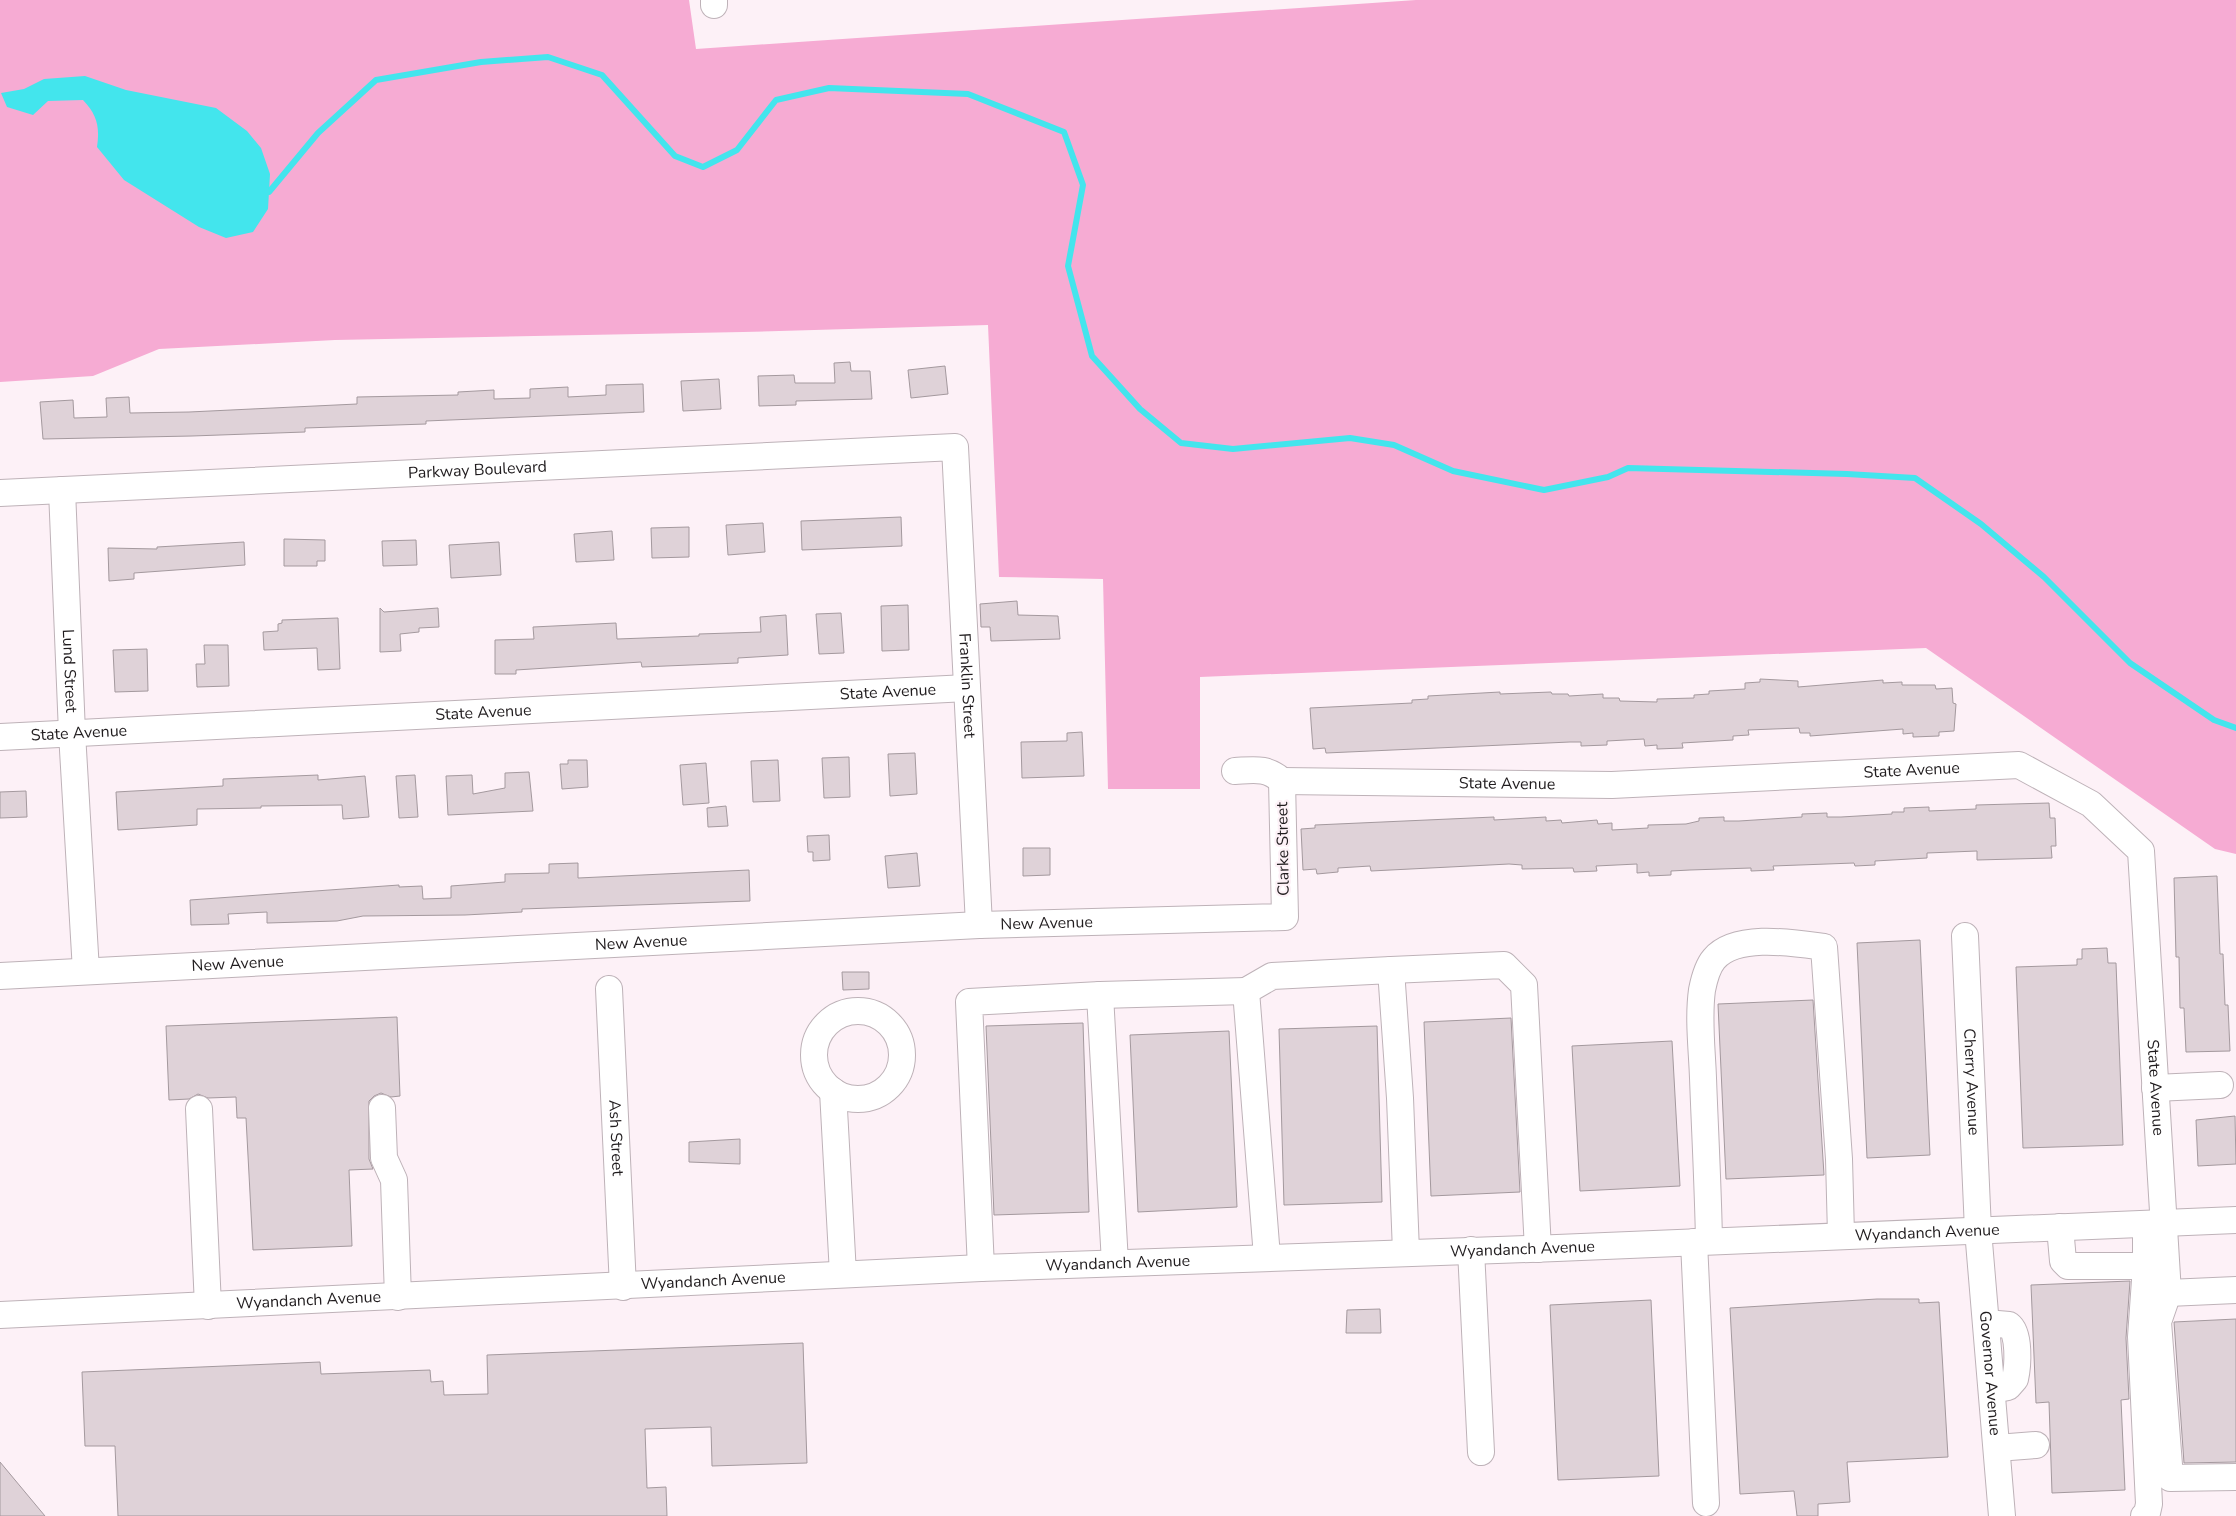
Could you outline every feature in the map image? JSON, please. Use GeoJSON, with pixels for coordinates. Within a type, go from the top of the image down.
{"type":"FeatureCollection","features":[{"type":"Feature","properties":{"kind":"street","name":"Parkway Boulevard"},"geometry":{"type":"LineString","coordinates":[[0,493],[955,447]]}},
{"type":"Feature","properties":{"kind":"street","name":"Franklin Street"},"geometry":{"type":"LineString","coordinates":[[955,447],[979,926]]}},
{"type":"Feature","properties":{"kind":"street","name":"Lund Street"},"geometry":{"type":"LineString","coordinates":[[62,490],[72,733],[86,971]]}},
{"type":"Feature","properties":{"kind":"street","name":"State Avenue"},"geometry":{"type":"LineString","coordinates":[[0,737],[967,688]]}},
{"type":"Feature","properties":{"kind":"street","name":"State Avenue"},"geometry":{"type":"LineString","coordinates":[[1282,781],[1612,785],[2019,765],[2091,804],[2141,851],[2155,1088],[2154,1224]]}},
{"type":"Feature","properties":{"kind":"street"},"geometry":{"type":"LineString","coordinates":[[1235,771],[1264,770],[1273,773],[1282,781]]}},
{"type":"Feature","properties":{"kind":"street","name":"Clarke Street"},"geometry":{"type":"LineString","coordinates":[[1282,781],[1285,917]]}},
{"type":"Feature","properties":{"kind":"street","name":"New Avenue"},"geometry":{"type":"LineString","coordinates":[[0,976],[979,926],[1285,917]]}},
{"type":"Feature","properties":{"kind":"street","name":"Cherry Avenue"},"geometry":{"type":"LineString","coordinates":[[1965,936],[1978,1230]]}},
{"type":"Feature","properties":{"kind":"street"},"geometry":{"type":"LineString","coordinates":[[1706,1503],[1702,1241],[1702,991],[1706,973],[1715,958],[1738,944],[1792,942],[1824,947],[1839,1159],[1841,1235]]}},
{"type":"Feature","properties":{"kind":"street"},"geometry":{"type":"LineString","coordinates":[[981,1268],[969,1002],[1100,995],[1246,991],[1272,976],[1504,965],[1524,985],[1538,1249]]}},
{"type":"Feature","properties":{"kind":"street"},"geometry":{"type":"LineString","coordinates":[[1391,970],[1400,1098],[1406,1252]]}},
{"type":"Feature","properties":{"kind":"street","name":"Ash Street"},"geometry":{"type":"LineString","coordinates":[[609,989],[624,1287]]}},
{"type":"Feature","properties":{"kind":"street"},"geometry":{"type":"LineString","coordinates":[[1246,991],[1267,1257]]}},
{"type":"Feature","properties":{"kind":"street"},"geometry":{"type":"LineString","coordinates":[[1100,995],[1115,1263]]}},
{"type":"Feature","properties":{"kind":"street"},"geometry":{"type":"LineString","coordinates":[[2155,1088],[2220,1085]]}},
{"type":"Feature","properties":{"kind":"street"},"geometry":{"type":"LineString","coordinates":[[833,1092],[843,1274]]}},
{"type":"Feature","properties":{"kind":"street"},"geometry":{"type":"LineString","coordinates":[[382,1108],[384,1158],[394,1180],[398,1297]]}},
{"type":"Feature","properties":{"kind":"street"},"geometry":{"type":"LineString","coordinates":[[199,1109],[208,1306]]}},
{"type":"Feature","properties":{"kind":"street","name":"Wyandanch Avenue"},"geometry":{"type":"LineString","coordinates":[[0,1315],[624,1287],[981,1268],[1406,1252],[1538,1249],[2236,1220]]}},
{"type":"Feature","properties":{"kind":"street"},"geometry":{"type":"LineString","coordinates":[[2144,1516],[2148,1513],[2149,1504],[2141,1338],[2146,1266],[2154,1224]]}},
{"type":"Feature","properties":{"kind":"street"},"geometry":{"type":"LineString","coordinates":[[2154,1224],[2168,1293],[2158,1322],[2170,1478],[2236,1476]]}},
{"type":"Feature","properties":{"kind":"street"},"geometry":{"type":"LineString","coordinates":[[2060,1227],[2063,1261],[2070,1267],[2146,1266]]}},
{"type":"Feature","properties":{"kind":"street","name":"Governor Avenue"},"geometry":{"type":"LineString","coordinates":[[1978,1230],[2002,1516]]}},
{"type":"Feature","properties":{"kind":"street"},"geometry":{"type":"LineString","coordinates":[[1471,1250],[1481,1452]]}},
{"type":"Feature","properties":{"kind":"street"},"geometry":{"type":"LineString","coordinates":[[2168,1293],[2236,1290]]}},
{"type":"Feature","properties":{"kind":"street"},"geometry":{"type":"LineString","coordinates":[[1997,1448],[2036,1445]]}},
{"type":"Feature","properties":{"kind":"shaded area"},"geometry":{"type":"Polygon","coordinates":[[[0,0],[689,0],[696,49],[1416,0],[2236,0],[2236,854],[2215,849],[1926,648],[1200,677],[1200,789],[1108,789],[1103,579],[999,577],[988,325],[335,340],[159,349],[93,376],[0,382],[0,0]]]}},
{"type":"Feature","properties":{"kind":"water"},"geometry":{"type":"Polygon","coordinates":[[[85,76],[126,90],[216,108],[247,131],[261,148],[270,174],[268,209],[253,232],[226,238],[199,227],[124,180],[97,147],[98,127],[92,111],[83,100],[48,101],[33,115],[7,107],[1,93],[24,89],[44,79],[85,76]]]}},
{"type":"Feature","properties":{"kind":"building"},"geometry":{"type":"Polygon","coordinates":[[[850,362],[851,371],[870,371],[872,399],[796,401],[796,405],[759,406],[758,376],[794,375],[795,383],[835,383],[834,363],[850,362]]]}},
{"type":"Feature","properties":{"kind":"building"},"geometry":{"type":"Polygon","coordinates":[[[945,366],[948,394],[911,398],[908,370],[945,366]]]}},
{"type":"Feature","properties":{"kind":"building"},"geometry":{"type":"Polygon","coordinates":[[[719,379],[721,409],[683,411],[681,381],[719,379]]]}},
{"type":"Feature","properties":{"kind":"building"},"geometry":{"type":"Polygon","coordinates":[[[643,384],[644,412],[426,421],[426,424],[305,428],[305,432],[192,436],[43,439],[40,402],[73,400],[74,418],[107,417],[106,398],[129,397],[130,413],[189,412],[357,404],[357,397],[458,395],[458,392],[494,390],[494,399],[530,398],[530,389],[568,387],[568,397],[606,395],[606,385],[643,384]]]}},
{"type":"Feature","properties":{"kind":"building"},"geometry":{"type":"Polygon","coordinates":[[[901,517],[902,546],[802,550],[801,521],[901,517]]]}},
{"type":"Feature","properties":{"kind":"building"},"geometry":{"type":"Polygon","coordinates":[[[763,523],[765,552],[728,555],[726,525],[763,523]]]}},
{"type":"Feature","properties":{"kind":"building"},"geometry":{"type":"Polygon","coordinates":[[[689,527],[689,557],[652,558],[651,528],[689,527]]]}},
{"type":"Feature","properties":{"kind":"building"},"geometry":{"type":"Polygon","coordinates":[[[612,531],[614,560],[576,562],[574,534],[612,531]]]}},
{"type":"Feature","properties":{"kind":"building"},"geometry":{"type":"Polygon","coordinates":[[[284,539],[325,540],[325,561],[317,561],[317,566],[284,566],[284,539]]]}},
{"type":"Feature","properties":{"kind":"building"},"geometry":{"type":"Polygon","coordinates":[[[416,540],[417,565],[383,566],[382,541],[416,540]]]}},
{"type":"Feature","properties":{"kind":"building"},"geometry":{"type":"Polygon","coordinates":[[[244,542],[245,565],[134,573],[134,579],[109,581],[108,548],[157,549],[157,547],[244,542]]]}},
{"type":"Feature","properties":{"kind":"building"},"geometry":{"type":"Polygon","coordinates":[[[499,542],[501,575],[451,578],[449,545],[499,542]]]}},
{"type":"Feature","properties":{"kind":"building"},"geometry":{"type":"Polygon","coordinates":[[[1017,601],[1018,615],[1058,616],[1060,639],[991,641],[990,627],[981,627],[980,604],[1017,601]]]}},
{"type":"Feature","properties":{"kind":"building"},"geometry":{"type":"Polygon","coordinates":[[[908,605],[909,650],[882,651],[881,606],[908,605]]]}},
{"type":"Feature","properties":{"kind":"building"},"geometry":{"type":"Polygon","coordinates":[[[380,608],[384,612],[438,608],[439,627],[419,628],[419,632],[400,634],[401,651],[380,652],[380,608]]]}},
{"type":"Feature","properties":{"kind":"building"},"geometry":{"type":"Polygon","coordinates":[[[841,613],[844,653],[819,654],[816,614],[841,613]]]}},
{"type":"Feature","properties":{"kind":"building"},"geometry":{"type":"Polygon","coordinates":[[[786,615],[788,655],[738,658],[738,663],[642,667],[641,662],[516,670],[516,674],[495,674],[495,640],[534,639],[533,627],[616,623],[617,639],[699,636],[699,634],[761,632],[760,617],[786,615]]]}},
{"type":"Feature","properties":{"kind":"building"},"geometry":{"type":"Polygon","coordinates":[[[338,618],[340,669],[318,670],[317,648],[264,650],[263,632],[278,631],[278,624],[282,623],[282,620],[338,618]]]}},
{"type":"Feature","properties":{"kind":"building"},"geometry":{"type":"Polygon","coordinates":[[[204,645],[228,645],[229,686],[197,687],[196,664],[205,664],[204,645]]]}},
{"type":"Feature","properties":{"kind":"building"},"geometry":{"type":"Polygon","coordinates":[[[147,649],[148,691],[115,692],[113,650],[147,649]]]}},
{"type":"Feature","properties":{"kind":"building"},"geometry":{"type":"Polygon","coordinates":[[[1760,679],[1798,681],[1798,687],[1883,680],[1883,683],[1902,682],[1902,685],[1935,685],[1936,689],[1952,688],[1953,703],[1956,704],[1954,731],[1939,732],[1939,736],[1913,737],[1913,733],[1903,734],[1903,729],[1810,736],[1810,733],[1800,733],[1799,728],[1748,730],[1749,735],[1733,736],[1733,740],[1682,743],[1683,748],[1657,749],[1657,745],[1645,746],[1644,739],[1607,741],[1607,745],[1581,746],[1581,742],[1570,742],[1326,753],[1325,748],[1313,749],[1310,708],[1412,703],[1412,700],[1428,699],[1428,696],[1500,692],[1500,694],[1551,692],[1552,694],[1568,694],[1569,696],[1603,694],[1603,698],[1619,698],[1620,701],[1657,702],[1657,699],[1694,698],[1694,695],[1709,694],[1709,691],[1745,689],[1745,683],[1760,682],[1760,679]]]}},
{"type":"Feature","properties":{"kind":"building"},"geometry":{"type":"Polygon","coordinates":[[[1082,732],[1084,776],[1022,778],[1021,742],[1067,741],[1067,733],[1082,732]]]}},
{"type":"Feature","properties":{"kind":"building"},"geometry":{"type":"Polygon","coordinates":[[[915,753],[917,794],[890,796],[888,754],[915,753]]]}},
{"type":"Feature","properties":{"kind":"building"},"geometry":{"type":"Polygon","coordinates":[[[849,757],[850,797],[824,798],[822,758],[849,757]]]}},
{"type":"Feature","properties":{"kind":"building"},"geometry":{"type":"Polygon","coordinates":[[[568,760],[587,760],[588,787],[562,789],[560,764],[568,764],[568,760]]]}},
{"type":"Feature","properties":{"kind":"building"},"geometry":{"type":"Polygon","coordinates":[[[778,760],[780,801],[753,802],[751,761],[778,760]]]}},
{"type":"Feature","properties":{"kind":"building"},"geometry":{"type":"Polygon","coordinates":[[[706,763],[709,803],[683,805],[680,765],[706,763]]]}},
{"type":"Feature","properties":{"kind":"building"},"geometry":{"type":"Polygon","coordinates":[[[529,772],[533,811],[448,815],[446,776],[472,775],[473,794],[505,788],[505,773],[529,772]]]}},
{"type":"Feature","properties":{"kind":"building"},"geometry":{"type":"Polygon","coordinates":[[[318,775],[318,780],[365,776],[369,817],[343,819],[342,805],[197,809],[197,825],[118,830],[116,792],[223,786],[223,779],[318,775]]]}},
{"type":"Feature","properties":{"kind":"building"},"geometry":{"type":"Polygon","coordinates":[[[415,775],[418,817],[399,818],[396,776],[415,775]]]}},
{"type":"Feature","properties":{"kind":"building"},"geometry":{"type":"Polygon","coordinates":[[[26,791],[27,817],[0,818],[0,792],[26,791]]]}},
{"type":"Feature","properties":{"kind":"building"},"geometry":{"type":"Polygon","coordinates":[[[2049,803],[2050,818],[2055,818],[2056,846],[2051,846],[2052,858],[1977,860],[1977,851],[1927,853],[1927,858],[1875,861],[1875,865],[1855,866],[1854,863],[1773,866],[1774,870],[1751,871],[1751,868],[1690,870],[1671,871],[1671,875],[1649,876],[1649,872],[1637,873],[1637,864],[1596,866],[1597,871],[1574,872],[1573,868],[1522,869],[1522,865],[1509,864],[1371,871],[1370,866],[1338,868],[1338,872],[1317,874],[1316,869],[1303,870],[1301,829],[1315,828],[1315,825],[1494,817],[1494,820],[1546,817],[1546,821],[1561,820],[1562,823],[1597,820],[1598,824],[1612,823],[1612,830],[1648,828],[1648,825],[1686,824],[1699,821],[1699,818],[1724,817],[1724,821],[1739,821],[1802,817],[1802,814],[1827,813],[1827,817],[1841,817],[1892,814],[1892,812],[1904,812],[1904,808],[1929,807],[1929,811],[1976,809],[1976,805],[2049,803]]]}},
{"type":"Feature","properties":{"kind":"building"},"geometry":{"type":"Polygon","coordinates":[[[726,806],[728,826],[708,827],[707,808],[726,806]]]}},
{"type":"Feature","properties":{"kind":"building"},"geometry":{"type":"Polygon","coordinates":[[[829,835],[830,860],[813,861],[813,852],[808,852],[807,836],[829,835]]]}},
{"type":"Feature","properties":{"kind":"building"},"geometry":{"type":"Polygon","coordinates":[[[1023,848],[1050,848],[1050,875],[1023,876],[1023,848]]]}},
{"type":"Feature","properties":{"kind":"building"},"geometry":{"type":"Polygon","coordinates":[[[917,853],[920,886],[888,888],[885,856],[917,853]]]}},
{"type":"Feature","properties":{"kind":"building"},"geometry":{"type":"Polygon","coordinates":[[[578,863],[578,878],[749,870],[750,901],[522,909],[522,912],[465,915],[363,916],[337,921],[267,923],[267,912],[228,914],[229,924],[191,925],[190,900],[399,885],[399,887],[422,886],[423,899],[451,898],[451,886],[505,882],[505,874],[549,873],[549,864],[578,863]]]}},
{"type":"Feature","properties":{"kind":"building"},"geometry":{"type":"Polygon","coordinates":[[[2217,876],[2220,954],[2223,954],[2225,1005],[2228,1005],[2230,1051],[2186,1052],[2184,1008],[2180,1008],[2179,957],[2176,957],[2174,878],[2217,876]]]}},
{"type":"Feature","properties":{"kind":"building"},"geometry":{"type":"Polygon","coordinates":[[[1920,940],[1930,1155],[1867,1158],[1857,943],[1920,940]]]}},
{"type":"Feature","properties":{"kind":"building"},"geometry":{"type":"Polygon","coordinates":[[[2107,948],[2108,963],[2116,963],[2123,1145],[2023,1148],[2016,967],[2077,965],[2077,959],[2082,959],[2082,949],[2107,948]]]}},
{"type":"Feature","properties":{"kind":"building"},"geometry":{"type":"Polygon","coordinates":[[[842,972],[869,972],[869,989],[843,990],[842,972]]]}},
{"type":"Feature","properties":{"kind":"building"},"geometry":{"type":"Polygon","coordinates":[[[1813,1000],[1824,1175],[1726,1179],[1718,1004],[1813,1000]]]}},
{"type":"Feature","properties":{"kind":"building"},"geometry":{"type":"Polygon","coordinates":[[[397,1017],[400,1096],[391,1097],[381,1093],[369,1101],[369,1159],[373,1169],[349,1170],[352,1246],[253,1250],[246,1118],[237,1118],[236,1097],[208,1098],[198,1094],[189,1099],[169,1100],[166,1026],[397,1017]]]}},
{"type":"Feature","properties":{"kind":"building"},"geometry":{"type":"Polygon","coordinates":[[[1511,1018],[1520,1192],[1431,1196],[1424,1022],[1511,1018]]]}},
{"type":"Feature","properties":{"kind":"building"},"geometry":{"type":"Polygon","coordinates":[[[1083,1023],[1089,1212],[994,1215],[986,1026],[1083,1023]]]}},
{"type":"Feature","properties":{"kind":"building"},"geometry":{"type":"Polygon","coordinates":[[[1377,1026],[1382,1202],[1284,1205],[1279,1029],[1377,1026]]]}},
{"type":"Feature","properties":{"kind":"building"},"geometry":{"type":"Polygon","coordinates":[[[1229,1031],[1237,1207],[1138,1212],[1130,1035],[1229,1031]]]}},
{"type":"Feature","properties":{"kind":"building"},"geometry":{"type":"Polygon","coordinates":[[[1672,1041],[1680,1186],[1580,1191],[1572,1046],[1672,1041]]]}},
{"type":"Feature","properties":{"kind":"building"},"geometry":{"type":"Polygon","coordinates":[[[2235,1116],[2236,1164],[2198,1166],[2196,1120],[2235,1116]]]}},
{"type":"Feature","properties":{"kind":"building"},"geometry":{"type":"Polygon","coordinates":[[[740,1139],[740,1164],[689,1162],[689,1142],[740,1139]]]}},
{"type":"Feature","properties":{"kind":"building"},"geometry":{"type":"Polygon","coordinates":[[[2130,1281],[2126,1338],[2129,1399],[2121,1400],[2125,1490],[2052,1493],[2049,1402],[2036,1403],[2031,1285],[2130,1281]]]}},
{"type":"Feature","properties":{"kind":"building"},"geometry":{"type":"Polygon","coordinates":[[[1877,1299],[1919,1299],[1919,1303],[1939,1302],[1948,1457],[1847,1462],[1850,1502],[1818,1504],[1818,1516],[1797,1516],[1794,1491],[1740,1494],[1730,1308],[1877,1299]]]}},
{"type":"Feature","properties":{"kind":"building"},"geometry":{"type":"Polygon","coordinates":[[[1651,1300],[1659,1476],[1558,1480],[1550,1305],[1651,1300]]]}},
{"type":"Feature","properties":{"kind":"building"},"geometry":{"type":"Polygon","coordinates":[[[1380,1309],[1381,1333],[1346,1333],[1347,1310],[1380,1309]]]}},
{"type":"Feature","properties":{"kind":"building"},"geometry":{"type":"Polygon","coordinates":[[[2236,1319],[2236,1462],[2184,1463],[2174,1322],[2236,1319]]]}},
{"type":"Feature","properties":{"kind":"building"},"geometry":{"type":"Polygon","coordinates":[[[803,1343],[807,1463],[712,1466],[711,1427],[645,1429],[647,1488],[666,1487],[667,1516],[118,1516],[115,1446],[85,1446],[82,1372],[320,1362],[321,1374],[430,1370],[431,1382],[443,1381],[444,1395],[488,1394],[487,1355],[803,1343]]]}},
{"type":"Feature","properties":{"kind":"building"},"geometry":{"type":"Polygon","coordinates":[[[0,1462],[45,1516],[0,1516],[0,1462]]]}},
{"type":"Feature","properties":{"kind":"waterway"},"geometry":{"type":"LineString","coordinates":[[261,188],[269,192],[318,133],[376,80],[481,62],[548,57],[602,75],[675,156],[703,167],[737,150],[776,100],[829,88],[968,94],[1064,132],[1083,185],[1068,266],[1092,356],[1140,409],[1181,443],[1233,449],[1350,438],[1394,445],[1453,471],[1544,490],[1608,477],[1628,468],[1847,474],[1915,478],[1981,524],[2044,577],[2130,663],[2214,720],[2236,728]]}}]}
